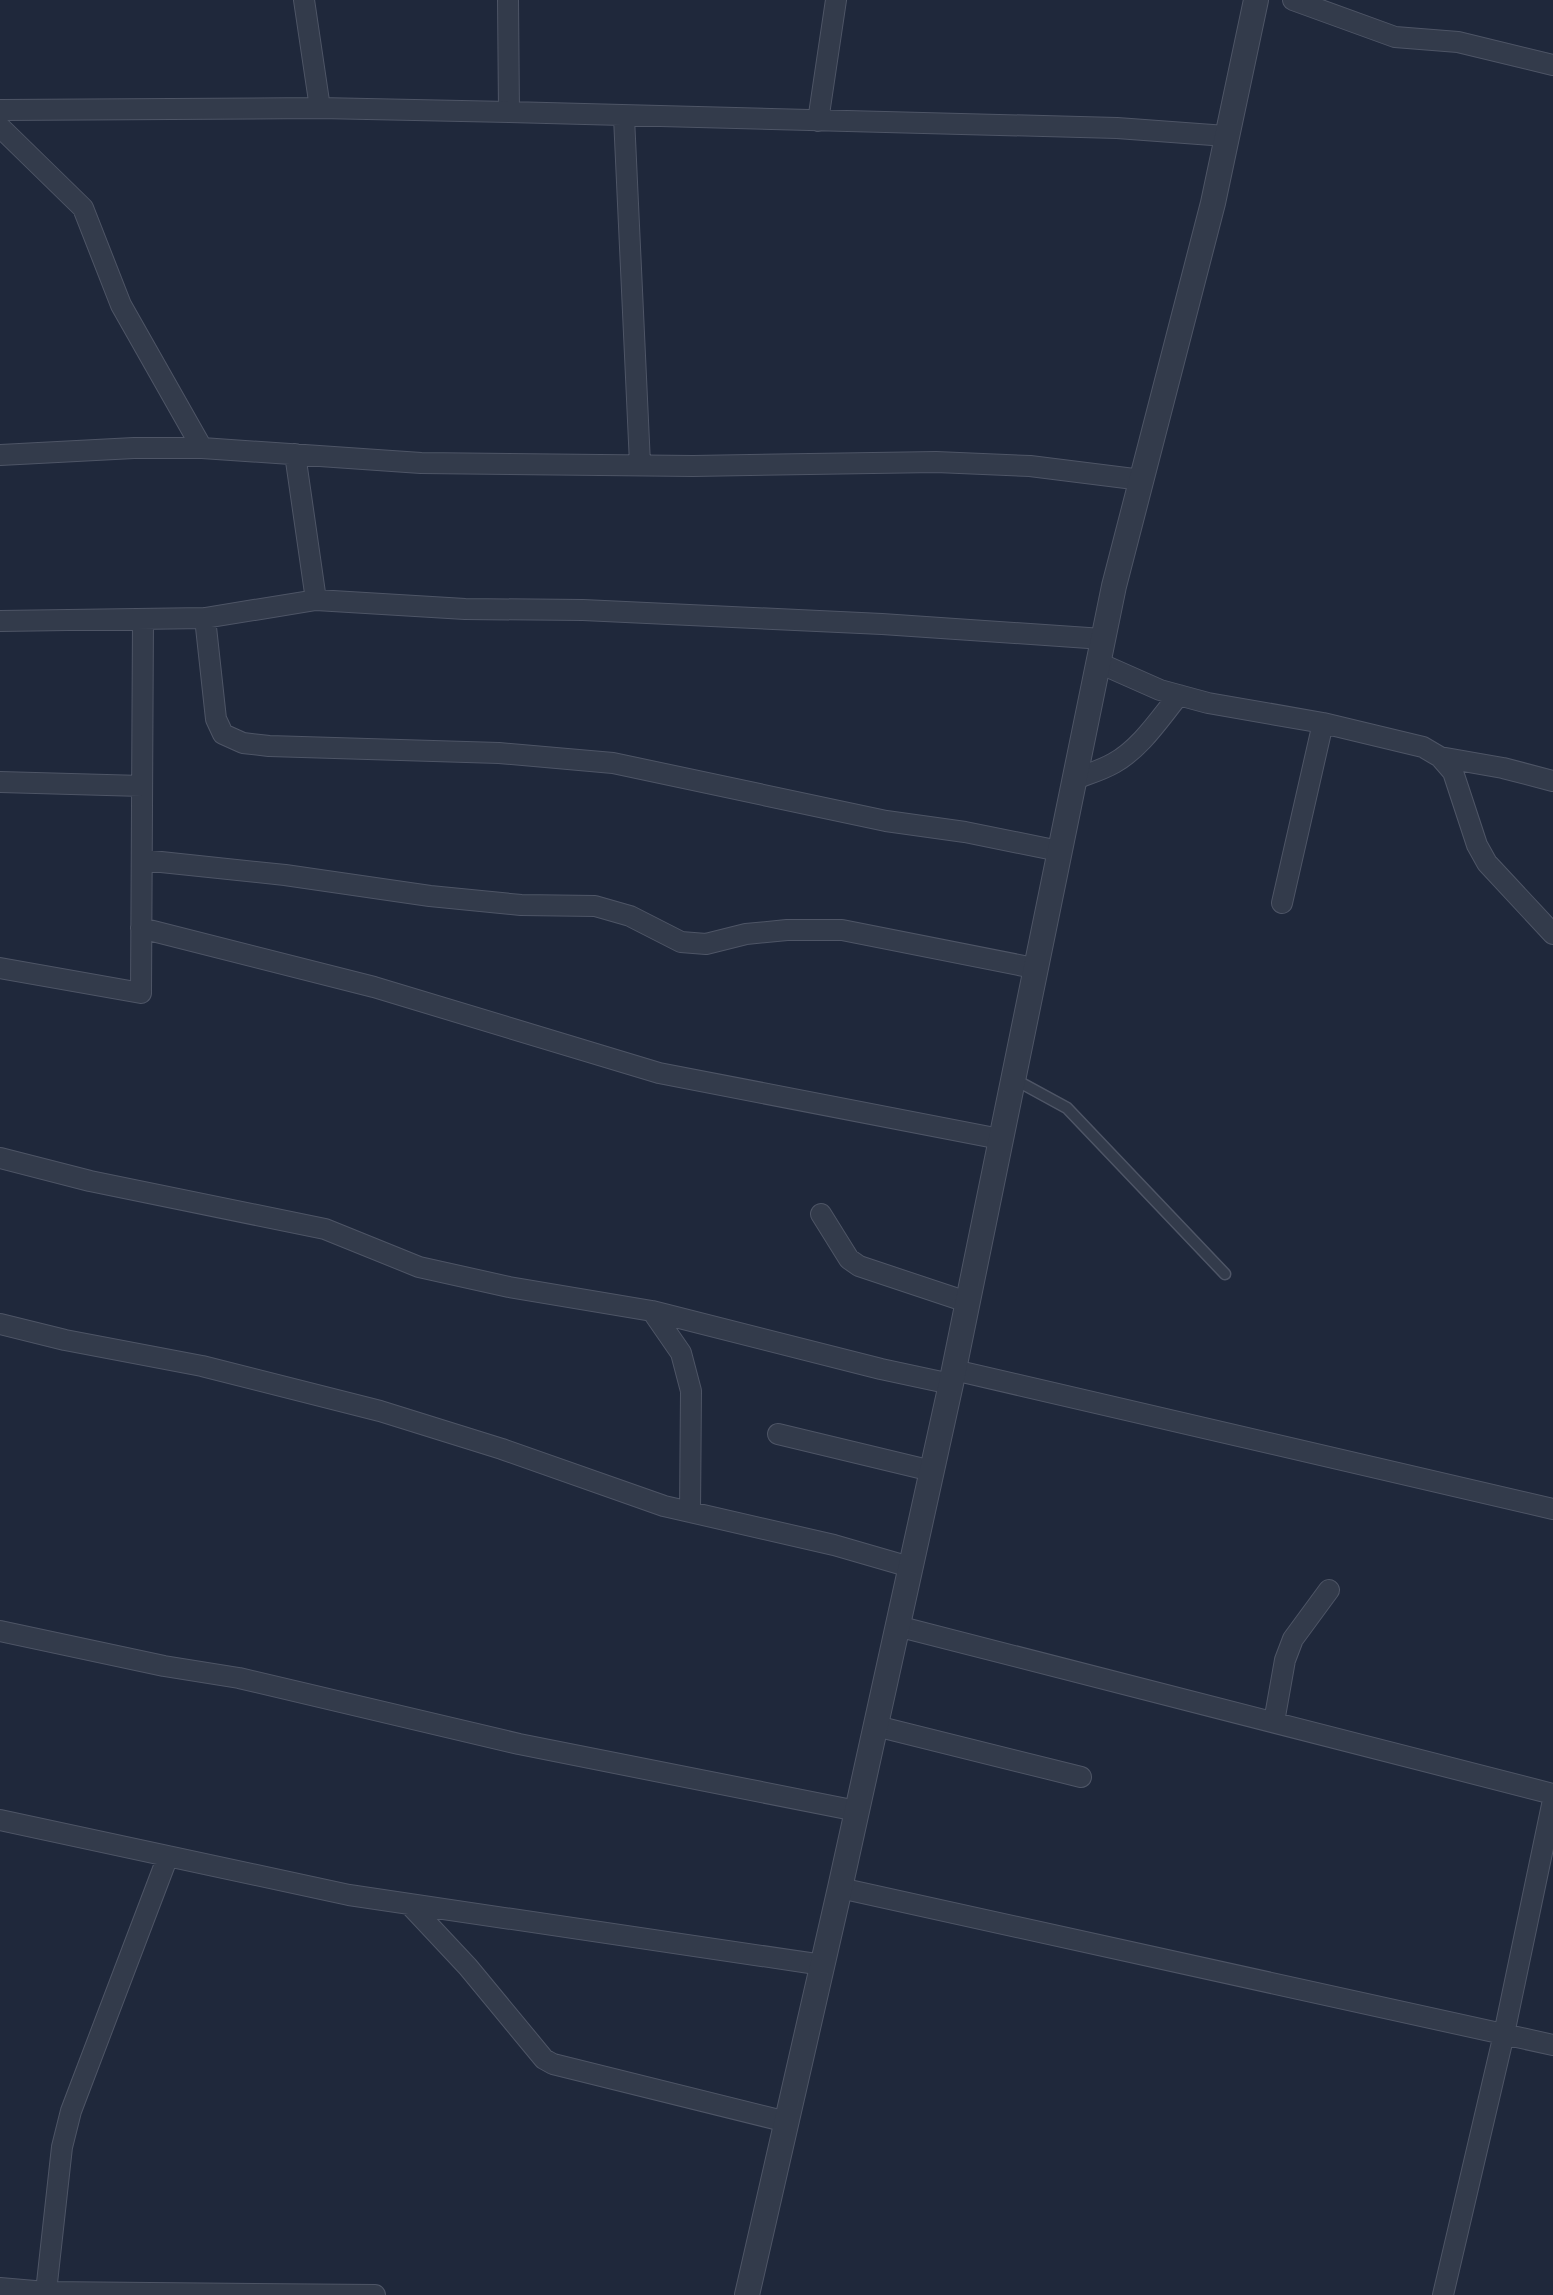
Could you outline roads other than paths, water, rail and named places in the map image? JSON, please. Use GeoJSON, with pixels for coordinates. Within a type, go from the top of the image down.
{"type":"FeatureCollection","features":[{"type":"Feature","properties":{"kind":"street"},"geometry":{"type":"LineString","coordinates":[[304,0],[320,108]]}},
{"type":"Feature","properties":{"kind":"street"},"geometry":{"type":"LineString","coordinates":[[508,0],[509,112]]}},
{"type":"Feature","properties":{"kind":"street"},"geometry":{"type":"LineString","coordinates":[[818,121],[836,0]]}},
{"type":"Feature","properties":{"kind":"street"},"geometry":{"type":"LineString","coordinates":[[747,2295],[823,1965],[932,1471],[1011,1078],[1104,639],[1213,203],[1256,0]]}},
{"type":"Feature","properties":{"kind":"street"},"geometry":{"type":"LineString","coordinates":[[1293,0],[1395,38],[1458,42],[1553,65]]}},
{"type":"Feature","properties":{"kind":"street"},"geometry":{"type":"LineString","coordinates":[[0,110],[320,108],[509,112],[624,117],[1117,128],[1226,136]]}},
{"type":"Feature","properties":{"kind":"street"},"geometry":{"type":"LineString","coordinates":[[624,117],[640,464]]}},
{"type":"Feature","properties":{"kind":"street"},"geometry":{"type":"LineString","coordinates":[[0,127],[83,207],[120,305],[202,448]]}},
{"type":"Feature","properties":{"kind":"street"},"geometry":{"type":"LineString","coordinates":[[0,455],[134,448],[202,448],[411,463],[702,466],[936,462],[1030,466],[1142,480]]}},
{"type":"Feature","properties":{"kind":"street"},"geometry":{"type":"LineString","coordinates":[[295,454],[316,600]]}},
{"type":"Feature","properties":{"kind":"street"},"geometry":{"type":"LineString","coordinates":[[0,621],[204,618],[316,600],[465,609],[583,610],[882,624],[1104,639]]}},
{"type":"Feature","properties":{"kind":"street"},"geometry":{"type":"LineString","coordinates":[[204,618],[216,719],[223,734],[243,742],[269,746],[499,753],[613,763],[885,821],[965,832],[1059,851]]}},
{"type":"Feature","properties":{"kind":"street"},"geometry":{"type":"LineString","coordinates":[[0,968],[141,993],[143,619]]}},
{"type":"Feature","properties":{"kind":"street"},"geometry":{"type":"LineString","coordinates":[[1099,663],[1160,690],[1208,703],[1323,723],[1423,747],[1440,757],[1453,772],[1477,844],[1487,863],[1553,934]]}},
{"type":"Feature","properties":{"kind":"street"},"geometry":{"type":"LineString","coordinates":[[1075,779],[1113,764],[1124,756],[1143,740],[1179,695]]}},
{"type":"Feature","properties":{"kind":"street"},"geometry":{"type":"LineString","coordinates":[[1282,903],[1323,723]]}},
{"type":"Feature","properties":{"kind":"street"},"geometry":{"type":"LineString","coordinates":[[1440,757],[1503,768],[1553,781]]}},
{"type":"Feature","properties":{"kind":"street"},"geometry":{"type":"LineString","coordinates":[[0,782],[142,786]]}},
{"type":"Feature","properties":{"kind":"street"},"geometry":{"type":"LineString","coordinates":[[141,860],[285,875],[430,896],[520,905],[595,906],[630,916],[681,942],[706,944],[747,934],[787,930],[842,930],[1034,968]]}},
{"type":"Feature","properties":{"kind":"street"},"geometry":{"type":"LineString","coordinates":[[141,928],[374,987],[658,1073],[1000,1139]]}},
{"type":"Feature","properties":{"kind":"street"},"geometry":{"type":"LineString","coordinates":[[0,1158],[90,1181],[325,1229],[419,1267],[509,1287],[652,1311],[747,1333],[817,1353],[952,1377],[1553,1509]]}},
{"type":"Feature","properties":{"kind":"street"},"geometry":{"type":"LineString","coordinates":[[821,1214],[849,1259],[860,1266],[967,1302]]}},
{"type":"Feature","properties":{"kind":"street"},"geometry":{"type":"LineString","coordinates":[[652,1311],[681,1353],[691,1391],[690,1512]]}},
{"type":"Feature","properties":{"kind":"street"},"geometry":{"type":"LineString","coordinates":[[0,1324],[66,1340],[202,1366],[380,1411],[513,1452],[664,1506],[834,1545],[910,1567]]}},
{"type":"Feature","properties":{"kind":"street"},"geometry":{"type":"LineString","coordinates":[[778,1434],[932,1471]]}},
{"type":"Feature","properties":{"kind":"street"},"geometry":{"type":"LineString","coordinates":[[1274,1722],[1285,1660],[1293,1639],[1329,1590]]}},
{"type":"Feature","properties":{"kind":"street"},"geometry":{"type":"LineString","coordinates":[[897,1626],[1553,1794]]}},
{"type":"Feature","properties":{"kind":"street"},"geometry":{"type":"LineString","coordinates":[[0,1631],[164,1666],[238,1678],[519,1744],[857,1811]]}},
{"type":"Feature","properties":{"kind":"street"},"geometry":{"type":"LineString","coordinates":[[876,1725],[1081,1777]]}},
{"type":"Feature","properties":{"kind":"street"},"geometry":{"type":"LineString","coordinates":[[1443,2295],[1504,2034],[1553,1800]]}},
{"type":"Feature","properties":{"kind":"street"},"geometry":{"type":"LineString","coordinates":[[0,1820],[349,1894],[823,1965]]}},
{"type":"Feature","properties":{"kind":"street"},"geometry":{"type":"LineString","coordinates":[[46,2292],[62,2147],[70,2111],[168,1856]]}},
{"type":"Feature","properties":{"kind":"street"},"geometry":{"type":"LineString","coordinates":[[840,1888],[1553,2046]]}},
{"type":"Feature","properties":{"kind":"street"},"geometry":{"type":"LineString","coordinates":[[409,1904],[468,1967],[544,2059],[553,2064],[787,2122]]}},
{"type":"Feature","properties":{"kind":"street"},"geometry":{"type":"LineString","coordinates":[[0,2288],[46,2292],[375,2295]]}},
{"type":"Feature","properties":{"kind":"lane"},"geometry":{"type":"LineString","coordinates":[[1011,1078],[1067,1108],[1225,1274]]}}]}
